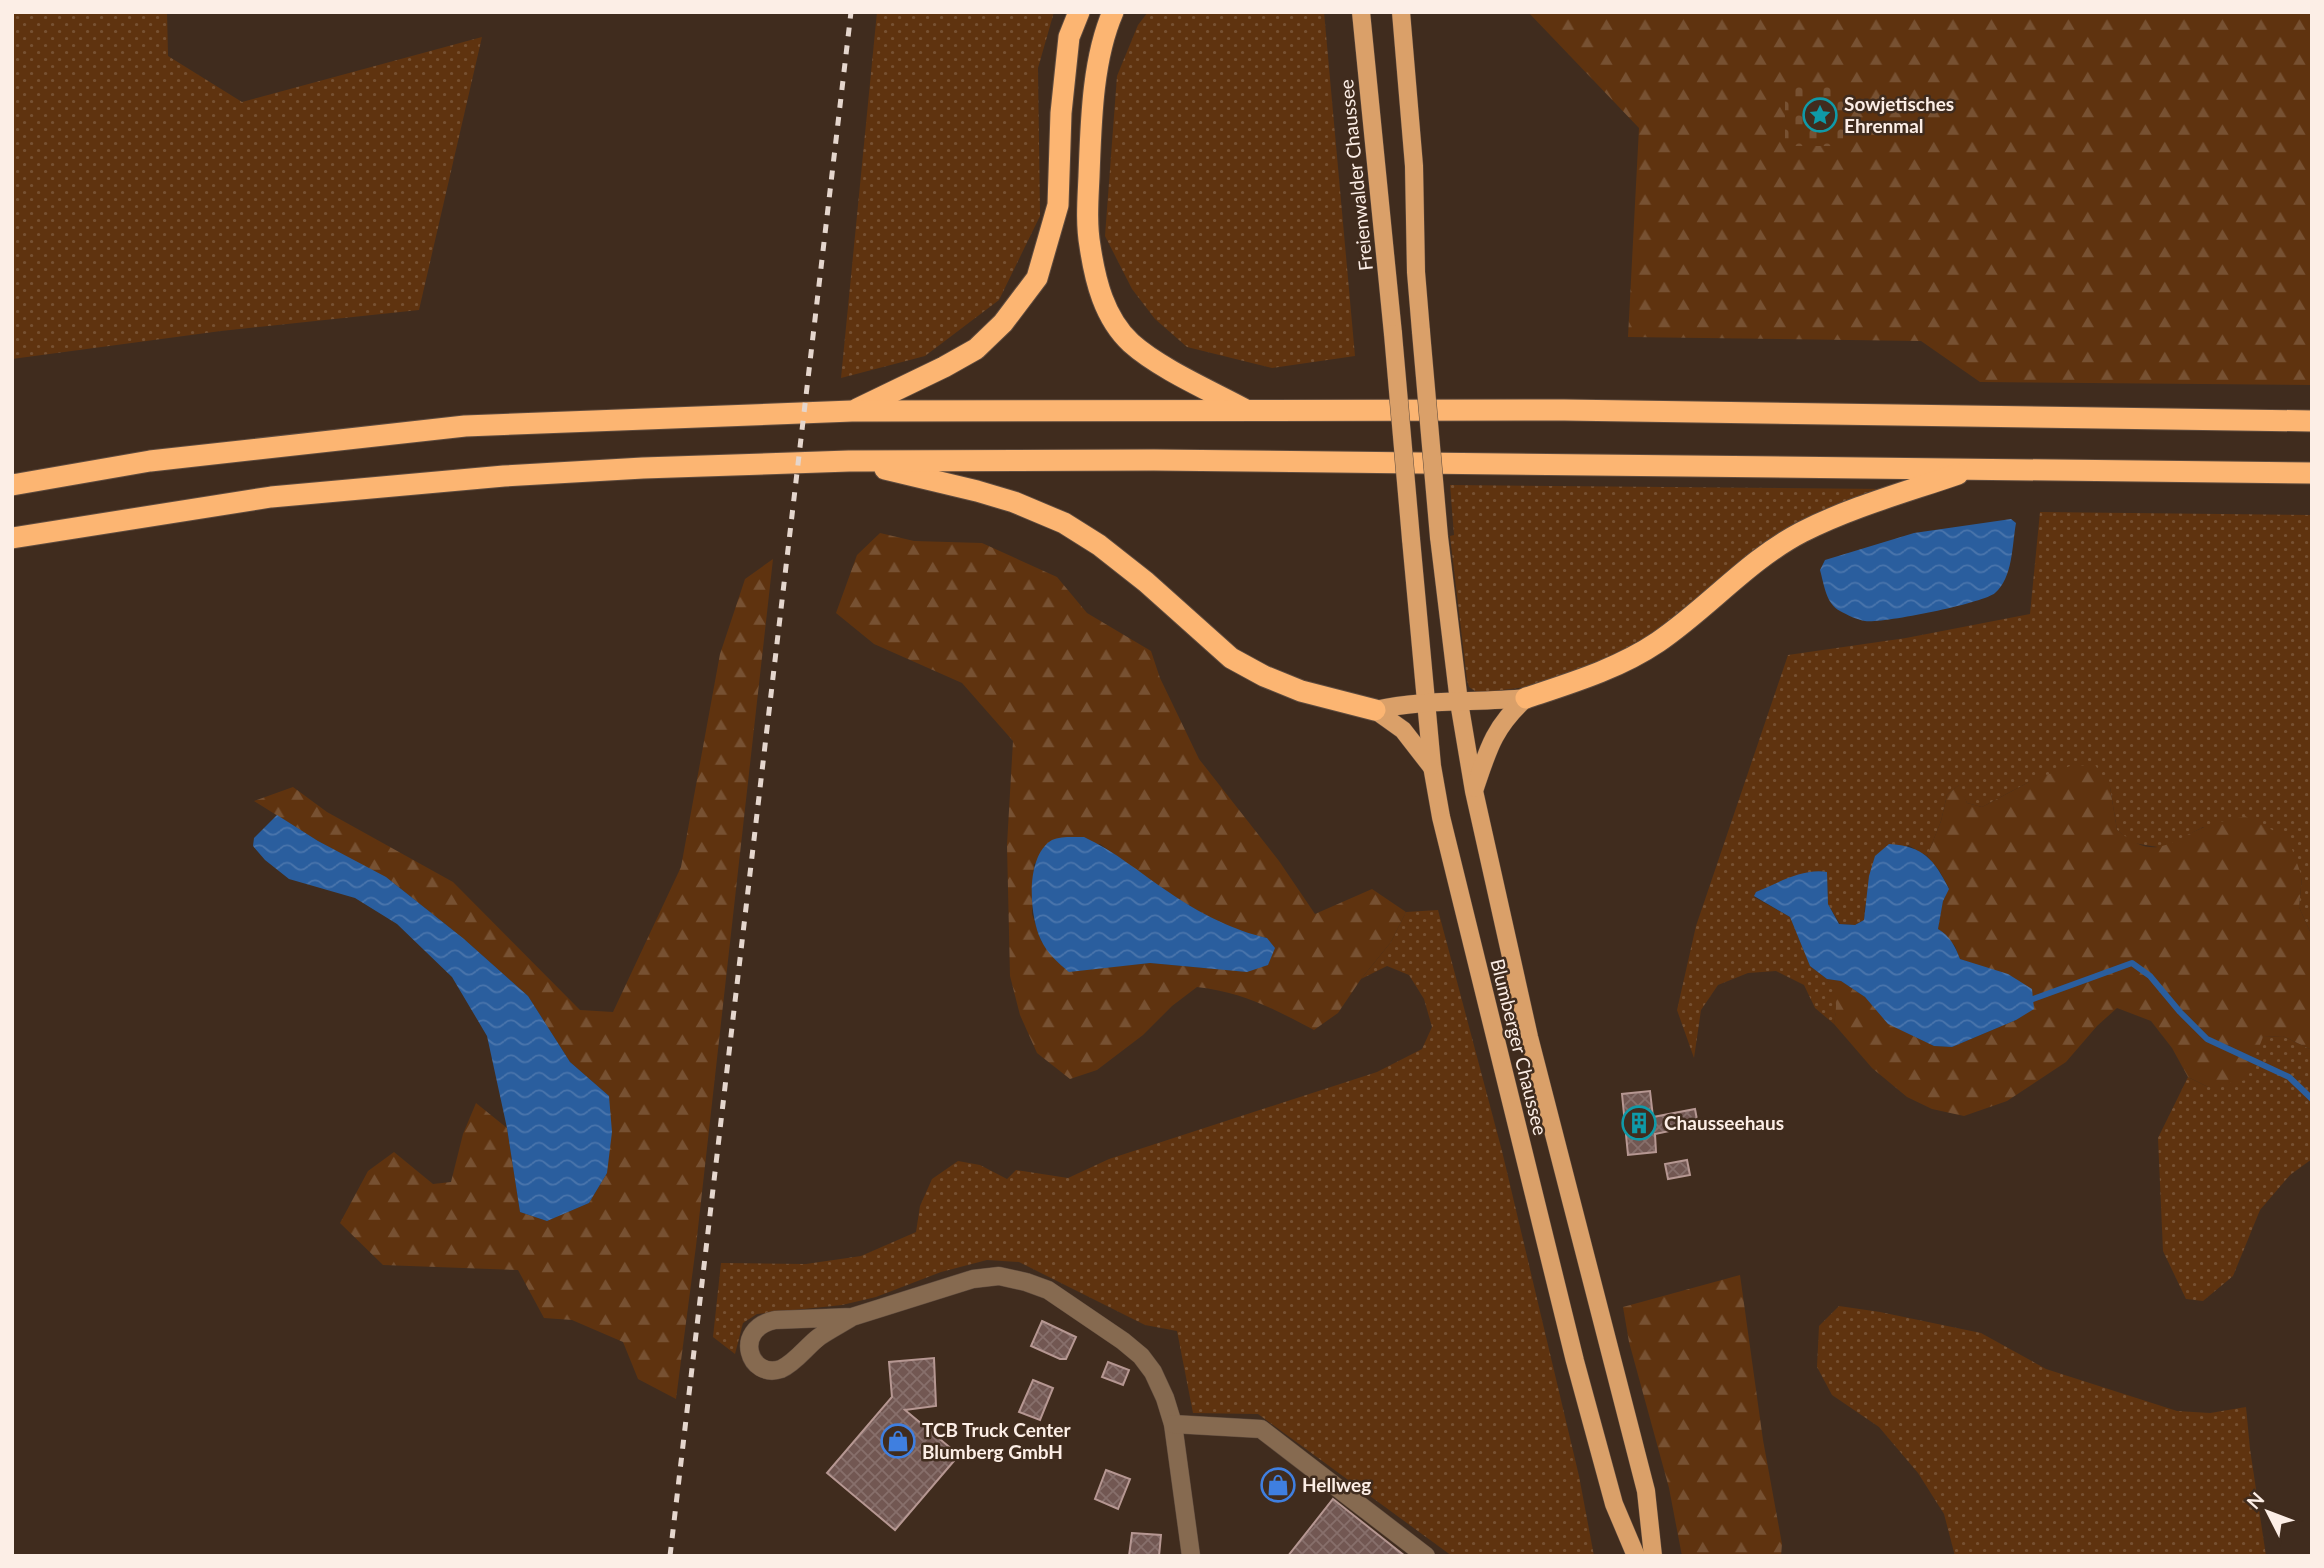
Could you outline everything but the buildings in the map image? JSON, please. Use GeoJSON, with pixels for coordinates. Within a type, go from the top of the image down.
{"type":"FeatureCollection","features":[{"type":"Feature","properties":{"kind":"highway"},"geometry":{"type":"LineString","coordinates":[[852,411],[976,349],[1003,323],[1037,278],[1058,205],[1061,113],[1069,37],[1079,12]]}},
{"type":"Feature","properties":{"kind":"highway"},"geometry":{"type":"LineString","coordinates":[[1113,12],[1101,53],[1092,117],[1089,244],[1099,290],[1110,317],[1130,342],[1160,363],[1248,411]]}},
{"type":"Feature","properties":{"kind":"highway"},"geometry":{"type":"LineString","coordinates":[[12,485],[150,461],[465,426],[852,411],[1564,410],[2312,421]]}},
{"type":"Feature","properties":{"kind":"highway"},"geometry":{"type":"LineString","coordinates":[[12,538],[284,495],[504,476],[849,461],[1154,460],[2312,473]]}},
{"type":"Feature","properties":{"kind":"highway"},"geometry":{"type":"LineString","coordinates":[[849,461],[977,491],[1013,502],[1064,523],[1099,545],[1146,582],[1231,658],[1264,676],[1301,691],[1375,710]]}},
{"type":"Feature","properties":{"kind":"highway"},"geometry":{"type":"LineString","coordinates":[[1526,698],[1603,672],[1657,643],[1752,565],[1802,532],[1861,508],[1971,470]]}},
{"type":"Feature","properties":{"kind":"main road","name":"Freienwalder Chaussee"},"geometry":{"type":"LineString","coordinates":[[1361,12],[1411,539]]}},
{"type":"Feature","properties":{"kind":"main road","name":"Blumberger Chaussee"},"geometry":{"type":"LineString","coordinates":[[1401,12],[1414,166],[1416,272],[1439,537],[1459,702],[1474,791],[1529,1037],[1646,1491],[1653,1556]]}},
{"type":"Feature","properties":{"kind":"main road","name":"Blumberger Chaussee"},"geometry":{"type":"LineString","coordinates":[[1411,539],[1432,766],[1455,876],[1574,1362],[1614,1504],[1636,1556]]}},
{"type":"Feature","properties":{"kind":"main road"},"geometry":{"type":"LineString","coordinates":[[1375,710],[1426,702],[1526,698]]}},
{"type":"Feature","properties":{"kind":"main road"},"geometry":{"type":"LineString","coordinates":[[1474,791],[1498,728],[1509,713],[1526,698]]}},
{"type":"Feature","properties":{"kind":"main road"},"geometry":{"type":"LineString","coordinates":[[1375,710],[1403,730],[1432,766]]}},
{"type":"Feature","properties":{"kind":"street"},"geometry":{"type":"LineString","coordinates":[[852,1317],[764,1322],[750,1337],[750,1355],[763,1368],[780,1369],[820,1337],[852,1317],[973,1279],[999,1276],[1048,1290],[1140,1356],[1153,1372],[1173,1424],[1191,1556]]}},
{"type":"Feature","properties":{"kind":"street"},"geometry":{"type":"LineString","coordinates":[[1173,1424],[1261,1429],[1426,1556]]}},
{"type":"Feature","properties":{"kind":"green space"},"geometry":{"type":"Polygon","coordinates":[[[12,12],[167,12],[168,56],[242,102],[482,37],[419,310],[221,331],[12,359],[12,12]]]}},
{"type":"Feature","properties":{"kind":"green space"},"geometry":{"type":"Polygon","coordinates":[[[877,12],[1054,12],[1038,68],[1040,216],[999,300],[925,356],[841,378],[877,12]]]}},
{"type":"Feature","properties":{"kind":"green space"},"geometry":{"type":"Polygon","coordinates":[[[1148,12],[1324,12],[1355,356],[1272,368],[1187,347],[1155,319],[1132,289],[1105,236],[1117,76],[1138,25],[1148,12]]]}},
{"type":"Feature","properties":{"kind":"green space"},"geometry":{"type":"Polygon","coordinates":[[[1528,12],[2312,12],[2312,385],[1980,382],[1921,341],[1628,337],[1639,128],[1528,12]]]}},
{"type":"Feature","properties":{"kind":"green space"},"geometry":{"type":"Polygon","coordinates":[[[1785,87],[1843,87],[1843,146],[1785,146],[1785,87]]]}},
{"type":"Feature","properties":{"kind":"green space"},"geometry":{"type":"Polygon","coordinates":[[[1450,485],[1886,489],[1687,610],[1623,653],[1534,686],[1478,693],[1469,687],[1467,680],[1450,536],[1454,535],[1450,485]]]}},
{"type":"Feature","properties":{"kind":"green space"},"geometry":{"type":"Polygon","coordinates":[[[2040,512],[2312,515],[2312,936],[2299,907],[2302,877],[2203,827],[2164,848],[2133,843],[2117,830],[2110,787],[2029,782],[1982,807],[1967,803],[1959,785],[1947,795],[1941,821],[1927,856],[1908,845],[1865,905],[1864,920],[1855,925],[1840,924],[1828,904],[1827,872],[1798,875],[1754,897],[1790,917],[1810,966],[1827,979],[1835,992],[1837,1006],[1834,1024],[1815,1008],[1804,985],[1776,971],[1748,973],[1718,985],[1701,1010],[1694,1058],[1677,1010],[1696,926],[1788,655],[1906,638],[2030,614],[2040,512]]]}},
{"type":"Feature","properties":{"kind":"green space"},"geometry":{"type":"Polygon","coordinates":[[[880,533],[914,541],[982,543],[1057,577],[1087,613],[1151,651],[1160,678],[1199,759],[1279,861],[1315,914],[1372,889],[1406,912],[1391,942],[1338,1013],[1314,1030],[1244,997],[1197,987],[1172,1006],[1143,1035],[1097,1070],[1070,1079],[1037,1053],[1020,1015],[1010,976],[1007,845],[1013,741],[962,683],[874,644],[836,613],[857,555],[880,533]],[[1100,844],[1034,864],[1032,914],[1041,941],[1069,971],[1150,963],[1215,969],[1267,938],[1244,932],[1200,912],[1100,844]]]}},
{"type":"Feature","properties":{"kind":"green space"},"geometry":{"type":"Polygon","coordinates":[[[773,559],[696,1246],[676,1399],[638,1379],[623,1342],[572,1320],[544,1318],[518,1270],[383,1265],[340,1223],[368,1171],[394,1152],[433,1184],[451,1182],[463,1134],[476,1103],[507,1128],[520,1212],[547,1221],[589,1203],[607,1173],[609,1096],[570,1062],[528,996],[464,939],[391,881],[318,841],[254,801],[293,787],[327,812],[453,882],[580,1010],[613,1012],[681,867],[720,654],[745,579],[773,559]]]}},
{"type":"Feature","properties":{"kind":"green space"},"geometry":{"type":"Polygon","coordinates":[[[2095,765],[2110,787],[2117,830],[2141,845],[2160,847],[2207,826],[2245,816],[2288,838],[2302,877],[2299,907],[2312,936],[2312,1050],[2283,1036],[2263,1037],[2246,1080],[2208,1087],[2188,1077],[2172,1048],[2151,1021],[2117,1008],[2097,1026],[2066,1062],[2007,1101],[1964,1116],[1932,1109],[1907,1097],[1872,1068],[1834,1024],[1836,1001],[1827,979],[1841,981],[1865,997],[1889,1024],[1934,1046],[1952,1047],[2016,1020],[1980,966],[1960,959],[1955,946],[1938,929],[1943,901],[1949,888],[1927,856],[1941,821],[1947,795],[1960,784],[1967,803],[1982,807],[2029,782],[2070,766],[2095,765]]]}},
{"type":"Feature","properties":{"kind":"green space"},"geometry":{"type":"Polygon","coordinates":[[[1438,910],[1502,1151],[1579,1476],[1594,1556],[1452,1556],[1258,1414],[1193,1413],[1177,1331],[1145,1325],[1019,1262],[987,1260],[941,1272],[876,1297],[842,1305],[757,1314],[743,1323],[735,1354],[713,1337],[721,1263],[806,1264],[861,1256],[916,1232],[920,1206],[932,1179],[958,1161],[980,1165],[1007,1179],[1016,1170],[1068,1178],[1109,1159],[1377,1072],[1422,1049],[1432,1027],[1424,999],[1409,975],[1387,966],[1361,979],[1391,942],[1406,912],[1438,910]]]}},
{"type":"Feature","properties":{"kind":"green space"},"geometry":{"type":"Polygon","coordinates":[[[2283,1036],[2312,1050],[2312,1159],[2290,1175],[2260,1210],[2233,1276],[2203,1301],[2186,1299],[2163,1251],[2158,1138],[2188,1077],[2208,1087],[2263,1037],[2283,1036]]]}},
{"type":"Feature","properties":{"kind":"green space"},"geometry":{"type":"Polygon","coordinates":[[[1740,1275],[1763,1440],[1782,1544],[1781,1556],[1682,1556],[1669,1488],[1629,1342],[1623,1307],[1740,1275]]]}},
{"type":"Feature","properties":{"kind":"green space"},"geometry":{"type":"Polygon","coordinates":[[[1839,1306],[1981,1333],[2046,1369],[2177,1411],[2210,1413],[2246,1407],[2266,1556],[1955,1556],[1944,1514],[1918,1473],[1879,1427],[1832,1395],[1817,1367],[1819,1326],[1839,1306]]]}},
{"type":"Feature","properties":{"kind":"water"},"geometry":{"type":"Polygon","coordinates":[[[2011,519],[2016,523],[2008,570],[2001,587],[1987,597],[1910,616],[1865,621],[1835,608],[1826,593],[1820,570],[1825,560],[1914,533],[2011,519]]]}},
{"type":"Feature","properties":{"kind":"water"},"geometry":{"type":"Polygon","coordinates":[[[277,815],[318,841],[386,877],[464,939],[528,996],[570,1062],[609,1096],[612,1132],[607,1173],[589,1203],[547,1221],[520,1212],[507,1128],[487,1036],[452,977],[397,924],[355,898],[289,879],[265,860],[253,846],[254,838],[277,815]]]}},
{"type":"Feature","properties":{"kind":"water"},"geometry":{"type":"Polygon","coordinates":[[[1084,837],[1204,914],[1242,931],[1267,938],[1275,948],[1268,965],[1247,972],[1150,963],[1069,972],[1046,949],[1037,929],[1032,902],[1033,872],[1043,848],[1052,840],[1084,837]]]}},
{"type":"Feature","properties":{"kind":"water"},"geometry":{"type":"Polygon","coordinates":[[[1889,844],[1919,851],[1938,870],[1949,889],[1943,901],[1938,929],[1952,942],[1960,959],[2008,974],[2032,989],[2034,1009],[2016,1020],[1952,1047],[1934,1046],[1888,1024],[1865,997],[1841,981],[1827,979],[1810,966],[1790,917],[1754,896],[1756,892],[1791,877],[1809,872],[1827,872],[1828,904],[1839,924],[1855,925],[1864,920],[1869,876],[1875,856],[1889,844]]]}},
{"type":"Feature","properties":{"kind":"waterway"},"geometry":{"type":"LineString","coordinates":[[2033,999],[2132,963],[2150,976],[2207,1039],[2289,1077],[2312,1099]]}},
{"type":"Feature","properties":{"kind":"railway"},"geometry":{"type":"LineString","coordinates":[[670,1556],[851,12]]}},
{"type":"Feature","properties":{"kind":"place","name":"Sowjetisches Ehrenmal"},"geometry":{"type":"Point","coordinates":[1820,115]}},
{"type":"Feature","properties":{"kind":"place","name":"Chausseehaus"},"geometry":{"type":"Point","coordinates":[1639,1123]}},
{"type":"Feature","properties":{"kind":"place","name":"TCB Truck Center Blumberg GmbH"},"geometry":{"type":"Point","coordinates":[898,1441]}},
{"type":"Feature","properties":{"kind":"place","name":"Hellweg"},"geometry":{"type":"Point","coordinates":[1278,1485]}}]}
